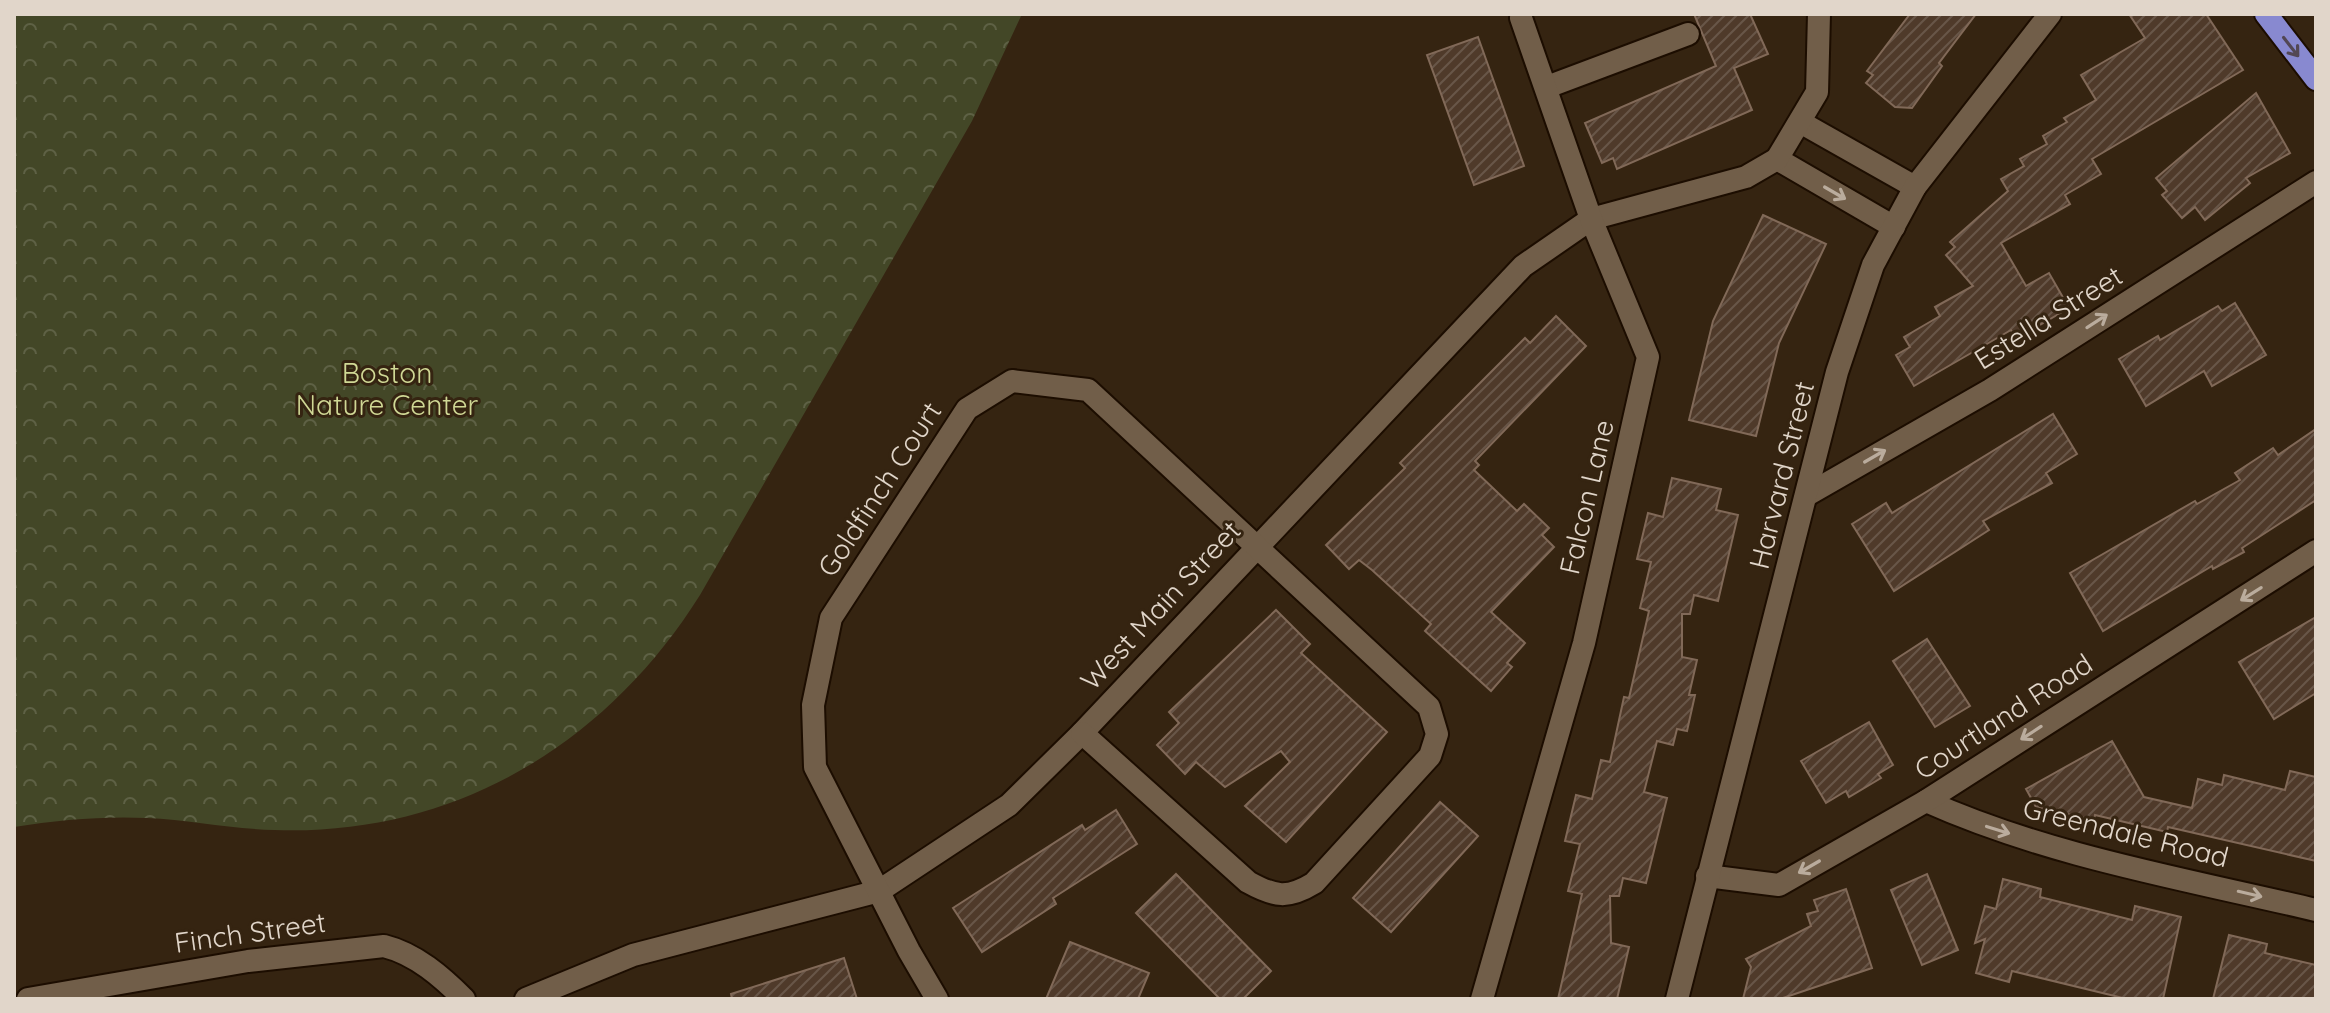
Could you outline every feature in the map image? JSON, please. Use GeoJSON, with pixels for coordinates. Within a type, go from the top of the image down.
{"type":"FeatureCollection","features":[{"type":"Feature","properties":{"kind":"highway"},"geometry":{"type":"LineString","coordinates":[[2266,14],[2316,79]]}},
{"type":"Feature","properties":{"kind":"street","name":"Harvard Street"},"geometry":{"type":"LineString","coordinates":[[1677,999],[1837,372],[1873,265],[1915,187],[2050,14]]}},
{"type":"Feature","properties":{"kind":"street","name":"West Main Street"},"geometry":{"type":"LineString","coordinates":[[526,999],[633,955],[879,891],[1009,805],[1082,733],[1523,266],[1591,219],[1746,177],[1777,159],[1817,92],[1820,15]]}},
{"type":"Feature","properties":{"kind":"street","name":"Falcon Lane"},"geometry":{"type":"LineString","coordinates":[[1482,999],[1584,643],[1648,357],[1591,219],[1521,18]]}},
{"type":"Feature","properties":{"kind":"street"},"geometry":{"type":"LineString","coordinates":[[1547,87],[1688,34]]}},
{"type":"Feature","properties":{"kind":"street"},"geometry":{"type":"LineString","coordinates":[[1800,122],[1915,187]]}},
{"type":"Feature","properties":{"kind":"street"},"geometry":{"type":"LineString","coordinates":[[1777,159],[1894,227]]}},
{"type":"Feature","properties":{"kind":"street","name":"Estella Street"},"geometry":{"type":"LineString","coordinates":[[1807,495],[1990,390],[2316,182]]}},
{"type":"Feature","properties":{"kind":"street","name":"Goldfinch Court"},"geometry":{"type":"LineString","coordinates":[[937,999],[815,767],[813,705],[831,618],[967,409],[1012,381],[1088,390],[1254,548],[1429,707],[1437,734],[1430,756],[1314,883],[1294,896],[1272,895],[1248,882],[1082,733]]}},
{"type":"Feature","properties":{"kind":"street","name":"Courtland Road"},"geometry":{"type":"LineString","coordinates":[[1707,876],[1779,885],[1926,801],[2316,551]]}},
{"type":"Feature","properties":{"kind":"street","name":"Greendale Road"},"geometry":{"type":"LineString","coordinates":[[1926,801],[1976,824],[2068,851],[2316,910]]}},
{"type":"Feature","properties":{"kind":"street","name":"Finch Street"},"geometry":{"type":"LineString","coordinates":[[28,999],[248,961],[384,946],[402,950],[464,999]]}},
{"type":"Feature","properties":{"kind":"green space","name":"Boston Nature Center"},"geometry":{"type":"Polygon","coordinates":[[[14,14],[1022,14],[972,121],[700,595],[662,648],[619,696],[571,737],[519,771],[463,798],[404,817],[341,828],[275,830],[130,818],[80,819],[14,827],[14,14]]]}},
{"type":"Feature","properties":{"kind":"building"},"geometry":{"type":"Polygon","coordinates":[[[1694,14],[1750,14],[1768,54],[1734,68],[1752,110],[1617,169],[1613,158],[1602,163],[1585,123],[1716,66],[1694,14]]]}},
{"type":"Feature","properties":{"kind":"building"},"geometry":{"type":"Polygon","coordinates":[[[1910,14],[1976,14],[1939,63],[1942,66],[1912,108],[1895,107],[1866,83],[1873,75],[1867,71],[1910,14]]]}},
{"type":"Feature","properties":{"kind":"building"},"geometry":{"type":"Polygon","coordinates":[[[2129,14],[2206,14],[2243,70],[2092,159],[2101,174],[2065,195],[2070,204],[2001,243],[2026,286],[2049,273],[2069,308],[2016,339],[2011,330],[1914,386],[1896,355],[1910,347],[1904,337],[1940,316],[1935,307],[1973,286],[1946,255],[1955,247],[1950,242],[2008,191],[2001,179],[2024,166],[2020,159],[2047,144],[2043,136],[2067,122],[2064,118],[2096,100],[2081,75],[2145,38],[2129,14]]]}},
{"type":"Feature","properties":{"kind":"building"},"geometry":{"type":"Polygon","coordinates":[[[1478,37],[1524,166],[1474,185],[1427,55],[1478,37]]]}},
{"type":"Feature","properties":{"kind":"building"},"geometry":{"type":"Polygon","coordinates":[[[2256,93],[2290,153],[2246,178],[2250,183],[2205,220],[2195,207],[2182,218],[2162,195],[2167,191],[2156,178],[2256,93]]]}},
{"type":"Feature","properties":{"kind":"building"},"geometry":{"type":"Polygon","coordinates":[[[1763,215],[1826,244],[1779,343],[1756,436],[1689,420],[1713,321],[1763,215]]]}},
{"type":"Feature","properties":{"kind":"building"},"geometry":{"type":"Polygon","coordinates":[[[2235,303],[2266,355],[2212,386],[2204,371],[2146,406],[2119,359],[2158,336],[2160,340],[2218,306],[2222,311],[2235,303]]]}},
{"type":"Feature","properties":{"kind":"building"},"geometry":{"type":"Polygon","coordinates":[[[1556,316],[1586,346],[1475,461],[1479,465],[1474,470],[1517,511],[1524,504],[1549,528],[1542,535],[1554,547],[1491,612],[1525,643],[1507,663],[1512,667],[1491,691],[1425,631],[1431,624],[1372,570],[1359,560],[1349,569],[1326,545],[1405,468],[1400,463],[1525,338],[1530,343],[1556,316]]]}},
{"type":"Feature","properties":{"kind":"building"},"geometry":{"type":"Polygon","coordinates":[[[2053,414],[2077,454],[2046,473],[2052,483],[1983,521],[1989,530],[1894,591],[1852,524],[1886,503],[1892,513],[2053,414]]]}},
{"type":"Feature","properties":{"kind":"building"},"geometry":{"type":"Polygon","coordinates":[[[2316,429],[2316,500],[2242,548],[2244,552],[2213,569],[2212,566],[2103,631],[2070,573],[2195,501],[2197,504],[2240,480],[2235,473],[2273,448],[2278,455],[2316,429]]]}},
{"type":"Feature","properties":{"kind":"building"},"geometry":{"type":"Polygon","coordinates":[[[1672,478],[1721,489],[1716,510],[1738,515],[1718,601],[1694,595],[1690,614],[1682,614],[1682,657],[1697,660],[1689,695],[1695,695],[1687,731],[1677,729],[1673,745],[1657,741],[1644,792],[1667,798],[1646,883],[1623,878],[1619,896],[1610,896],[1611,943],[1629,947],[1617,999],[1558,999],[1582,894],[1568,891],[1580,844],[1565,841],[1576,795],[1592,799],[1601,760],[1610,762],[1624,697],[1629,698],[1649,611],[1640,608],[1651,562],[1637,559],[1648,513],[1663,517],[1672,478]]]}},
{"type":"Feature","properties":{"kind":"building"},"geometry":{"type":"Polygon","coordinates":[[[1276,610],[1310,644],[1301,653],[1387,732],[1286,842],[1245,806],[1290,762],[1281,751],[1225,787],[1196,762],[1185,774],[1157,745],[1179,723],[1169,712],[1276,610]]]}},
{"type":"Feature","properties":{"kind":"building"},"geometry":{"type":"Polygon","coordinates":[[[2316,617],[2316,693],[2274,719],[2239,662],[2316,617]]]}},
{"type":"Feature","properties":{"kind":"building"},"geometry":{"type":"Polygon","coordinates":[[[1927,639],[1970,706],[1935,727],[1893,661],[1927,639]]]}},
{"type":"Feature","properties":{"kind":"building"},"geometry":{"type":"Polygon","coordinates":[[[1869,722],[1893,765],[1878,774],[1881,778],[1849,797],[1846,791],[1826,803],[1801,761],[1869,722]]]}},
{"type":"Feature","properties":{"kind":"building"},"geometry":{"type":"Polygon","coordinates":[[[2112,741],[2144,797],[2192,808],[2198,779],[2222,785],[2224,775],[2285,790],[2290,771],[2316,777],[2316,861],[2168,827],[2167,832],[2095,815],[2094,820],[2036,807],[2026,789],[2112,741]]]}},
{"type":"Feature","properties":{"kind":"building"},"geometry":{"type":"Polygon","coordinates":[[[1440,802],[1478,836],[1391,932],[1353,898],[1440,802]]]}},
{"type":"Feature","properties":{"kind":"building"},"geometry":{"type":"Polygon","coordinates":[[[1116,810],[1137,844],[1053,898],[1056,904],[982,952],[953,908],[1082,825],[1085,830],[1116,810]]]}},
{"type":"Feature","properties":{"kind":"building"},"geometry":{"type":"Polygon","coordinates":[[[1176,874],[1271,971],[1243,999],[1220,999],[1136,913],[1176,874]]]}},
{"type":"Feature","properties":{"kind":"building"},"geometry":{"type":"Polygon","coordinates":[[[1927,874],[1958,950],[1922,965],[1891,890],[1927,874]]]}},
{"type":"Feature","properties":{"kind":"building"},"geometry":{"type":"Polygon","coordinates":[[[2003,879],[2041,889],[2040,897],[2132,920],[2135,906],[2181,917],[2163,999],[2127,999],[2012,971],[2009,982],[1976,973],[1985,939],[1975,943],[1985,906],[1996,909],[2003,879]]]}},
{"type":"Feature","properties":{"kind":"building"},"geometry":{"type":"Polygon","coordinates":[[[1846,889],[1872,968],[1780,999],[1743,999],[1751,967],[1746,959],[1811,926],[1807,914],[1818,911],[1814,900],[1846,889]]]}},
{"type":"Feature","properties":{"kind":"building"},"geometry":{"type":"Polygon","coordinates":[[[2229,935],[2267,944],[2265,953],[2316,965],[2316,999],[2213,999],[2229,935]]]}},
{"type":"Feature","properties":{"kind":"building"},"geometry":{"type":"Polygon","coordinates":[[[1070,942],[1149,973],[1138,999],[1046,999],[1070,942]]]}},
{"type":"Feature","properties":{"kind":"building"},"geometry":{"type":"Polygon","coordinates":[[[844,958],[857,999],[732,999],[731,994],[844,958]]]}}]}
